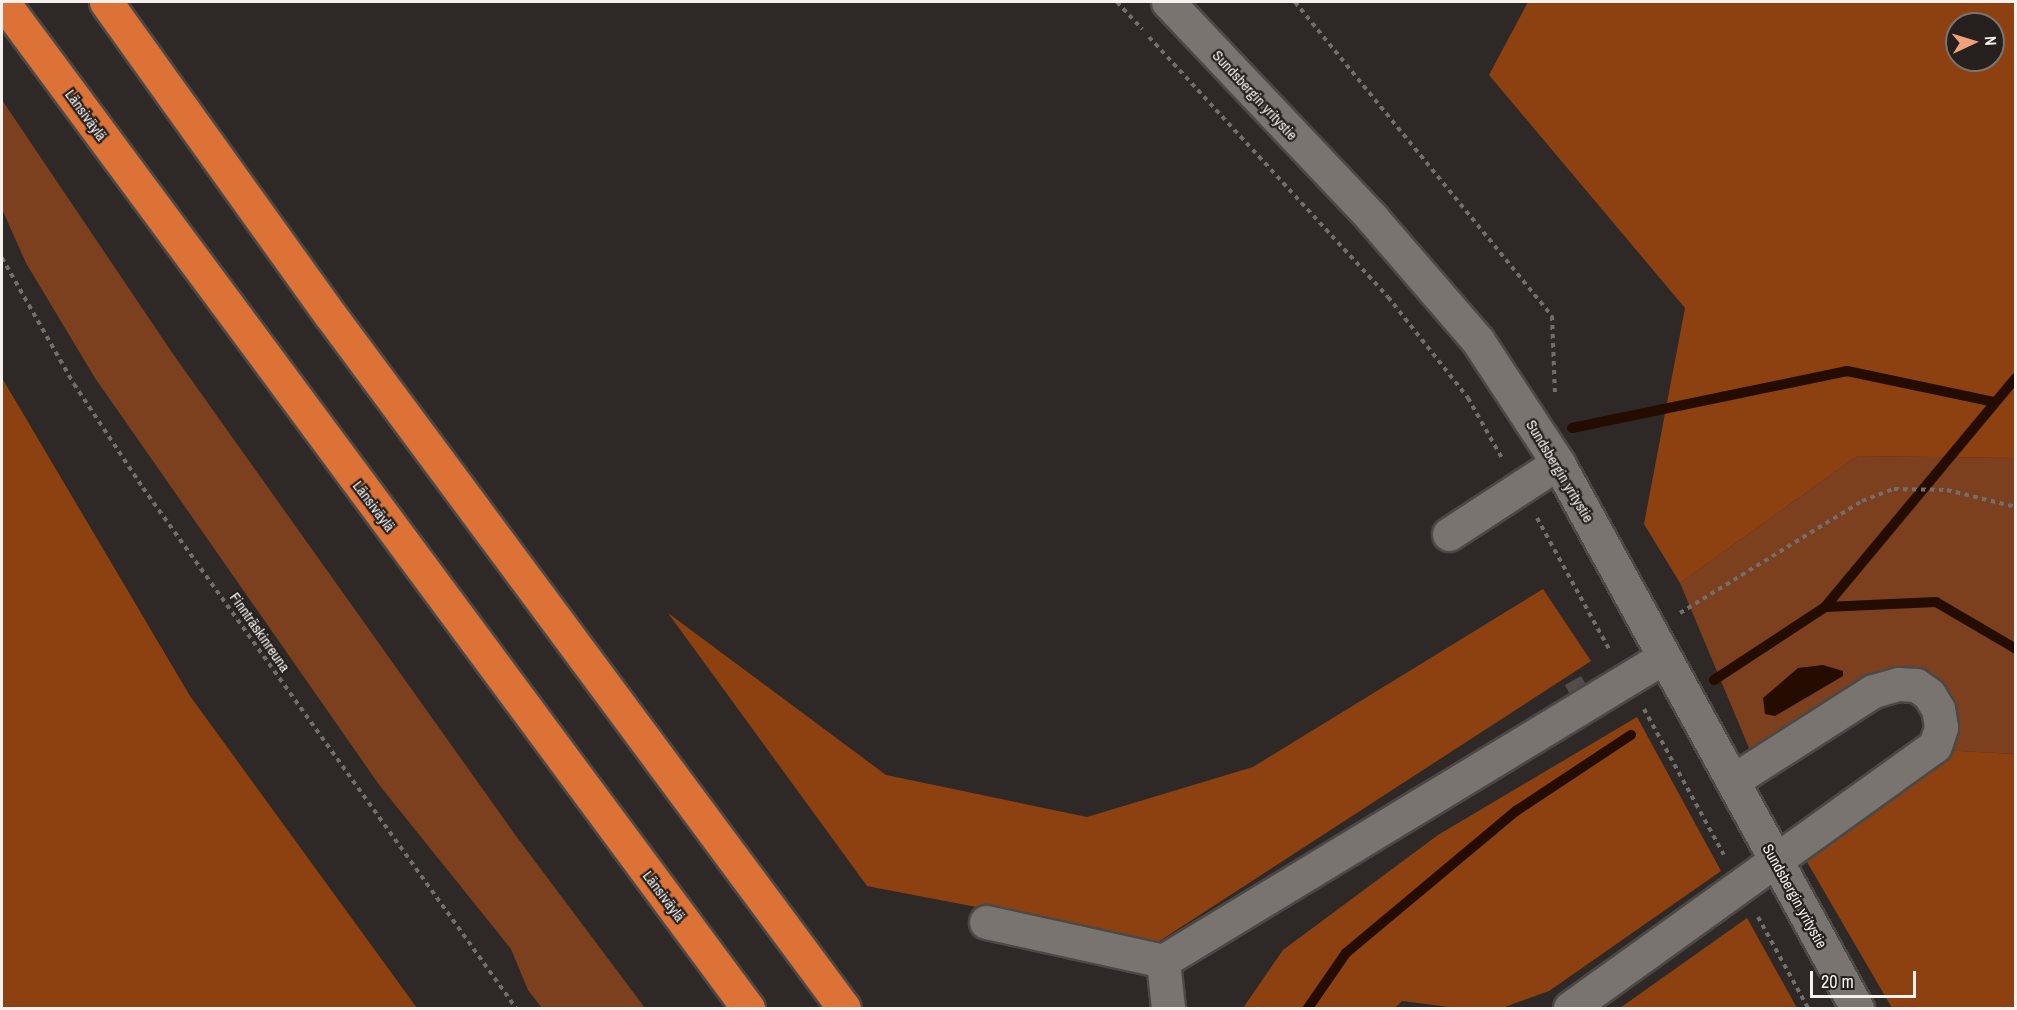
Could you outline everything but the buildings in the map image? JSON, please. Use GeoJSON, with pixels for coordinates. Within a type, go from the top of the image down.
{"type":"FeatureCollection","features":[{"type":"Feature","properties":{"kind":"highway","name":"Länsiväylä"},"geometry":{"type":"LineString","coordinates":[[3,2],[748,1008]]}},
{"type":"Feature","properties":{"kind":"highway"},"geometry":{"type":"LineString","coordinates":[[106,2],[331,316],[844,1008]]}},
{"type":"Feature","properties":{"kind":"street","name":"Sundsbergin yritystie"},"geometry":{"type":"LineString","coordinates":[[1167,2],[1372,218],[1478,341],[1557,463],[1857,1008]]}},
{"type":"Feature","properties":{"kind":"street"},"geometry":{"type":"LineString","coordinates":[[1449,534],[1557,463]]}},
{"type":"Feature","properties":{"kind":"street"},"geometry":{"type":"LineString","coordinates":[[986,922],[1163,961],[1628,681],[1657,644]]}},
{"type":"Feature","properties":{"kind":"street"},"geometry":{"type":"LineString","coordinates":[[1570,1008],[1935,746],[1941,727],[1938,710],[1929,694],[1916,685],[1898,684],[1873,691],[1732,781]]}},
{"type":"Feature","properties":{"kind":"street"},"geometry":{"type":"LineString","coordinates":[[1163,961],[1168,1008]]}},
{"type":"Feature","properties":{"kind":"path"},"geometry":{"type":"LineString","coordinates":[[1117,2],[1388,297],[1468,398],[1628,681],[1808,1008]]}},
{"type":"Feature","properties":{"kind":"path"},"geometry":{"type":"LineString","coordinates":[[1295,2],[1552,315],[1555,406]]}},
{"type":"Feature","properties":{"kind":"path","name":"Finnträskinreuna"},"geometry":{"type":"LineString","coordinates":[[2,258],[74,384],[143,488],[516,1008]]}},
{"type":"Feature","properties":{"kind":"path"},"geometry":{"type":"LineString","coordinates":[[1657,644],[1862,501],[1894,489],[1947,490],[2016,507]]}},
{"type":"Feature","properties":{"kind":"shaded area"},"geometry":{"type":"Polygon","coordinates":[[[1528,2],[2015,2],[2015,458],[1857,456],[1680,583],[1644,524],[1685,308],[1489,75],[1528,2]]]}},
{"type":"Feature","properties":{"kind":"shaded area"},"geometry":{"type":"Polygon","coordinates":[[[2,100],[173,354],[516,836],[645,1008],[542,1008],[528,990],[511,949],[380,786],[95,378],[26,263],[2,209],[2,100]]]}},
{"type":"Feature","properties":{"kind":"shaded area"},"geometry":{"type":"Polygon","coordinates":[[[2,378],[190,696],[417,1008],[2,1008],[2,378]]]}},
{"type":"Feature","properties":{"kind":"shaded area"},"geometry":{"type":"Polygon","coordinates":[[[1857,456],[2015,458],[2015,754],[1942,750],[1920,674],[1752,755],[1680,583],[1857,456]]]}},
{"type":"Feature","properties":{"kind":"shaded area"},"geometry":{"type":"Polygon","coordinates":[[[1543,589],[1591,661],[1158,942],[867,886],[668,613],[886,775],[1087,817],[1253,767],[1543,589]]]}},
{"type":"Feature","properties":{"kind":"shaded area"},"geometry":{"type":"Polygon","coordinates":[[[1823,665],[1843,671],[1843,676],[1775,716],[1765,714],[1763,698],[1798,668],[1823,665]]]}},
{"type":"Feature","properties":{"kind":"shaded area"},"geometry":{"type":"Polygon","coordinates":[[[1637,717],[1721,871],[1549,991],[1502,1008],[1457,1008],[1402,1001],[1395,1008],[1243,1008],[1283,950],[1438,835],[1637,717]]]}},
{"type":"Feature","properties":{"kind":"shaded area"},"geometry":{"type":"Polygon","coordinates":[[[1942,750],[2015,754],[2015,1008],[1892,1008],[1803,855],[1942,750]]]}},
{"type":"Feature","properties":{"kind":"shaded area"},"geometry":{"type":"Polygon","coordinates":[[[1747,918],[1797,1008],[1620,1008],[1747,918]]]}},
{"type":"Feature","properties":{"kind":"waterway"},"geometry":{"type":"LineString","coordinates":[[1572,428],[1847,371],[1994,402]]}},
{"type":"Feature","properties":{"kind":"waterway"},"geometry":{"type":"LineString","coordinates":[[1825,607],[2016,378]]}},
{"type":"Feature","properties":{"kind":"waterway"},"geometry":{"type":"LineString","coordinates":[[1714,680],[1825,607],[1936,602],[2016,649]]}},
{"type":"Feature","properties":{"kind":"waterway"},"geometry":{"type":"LineString","coordinates":[[1308,1008],[1346,953],[1516,811],[1631,735]]}}]}
